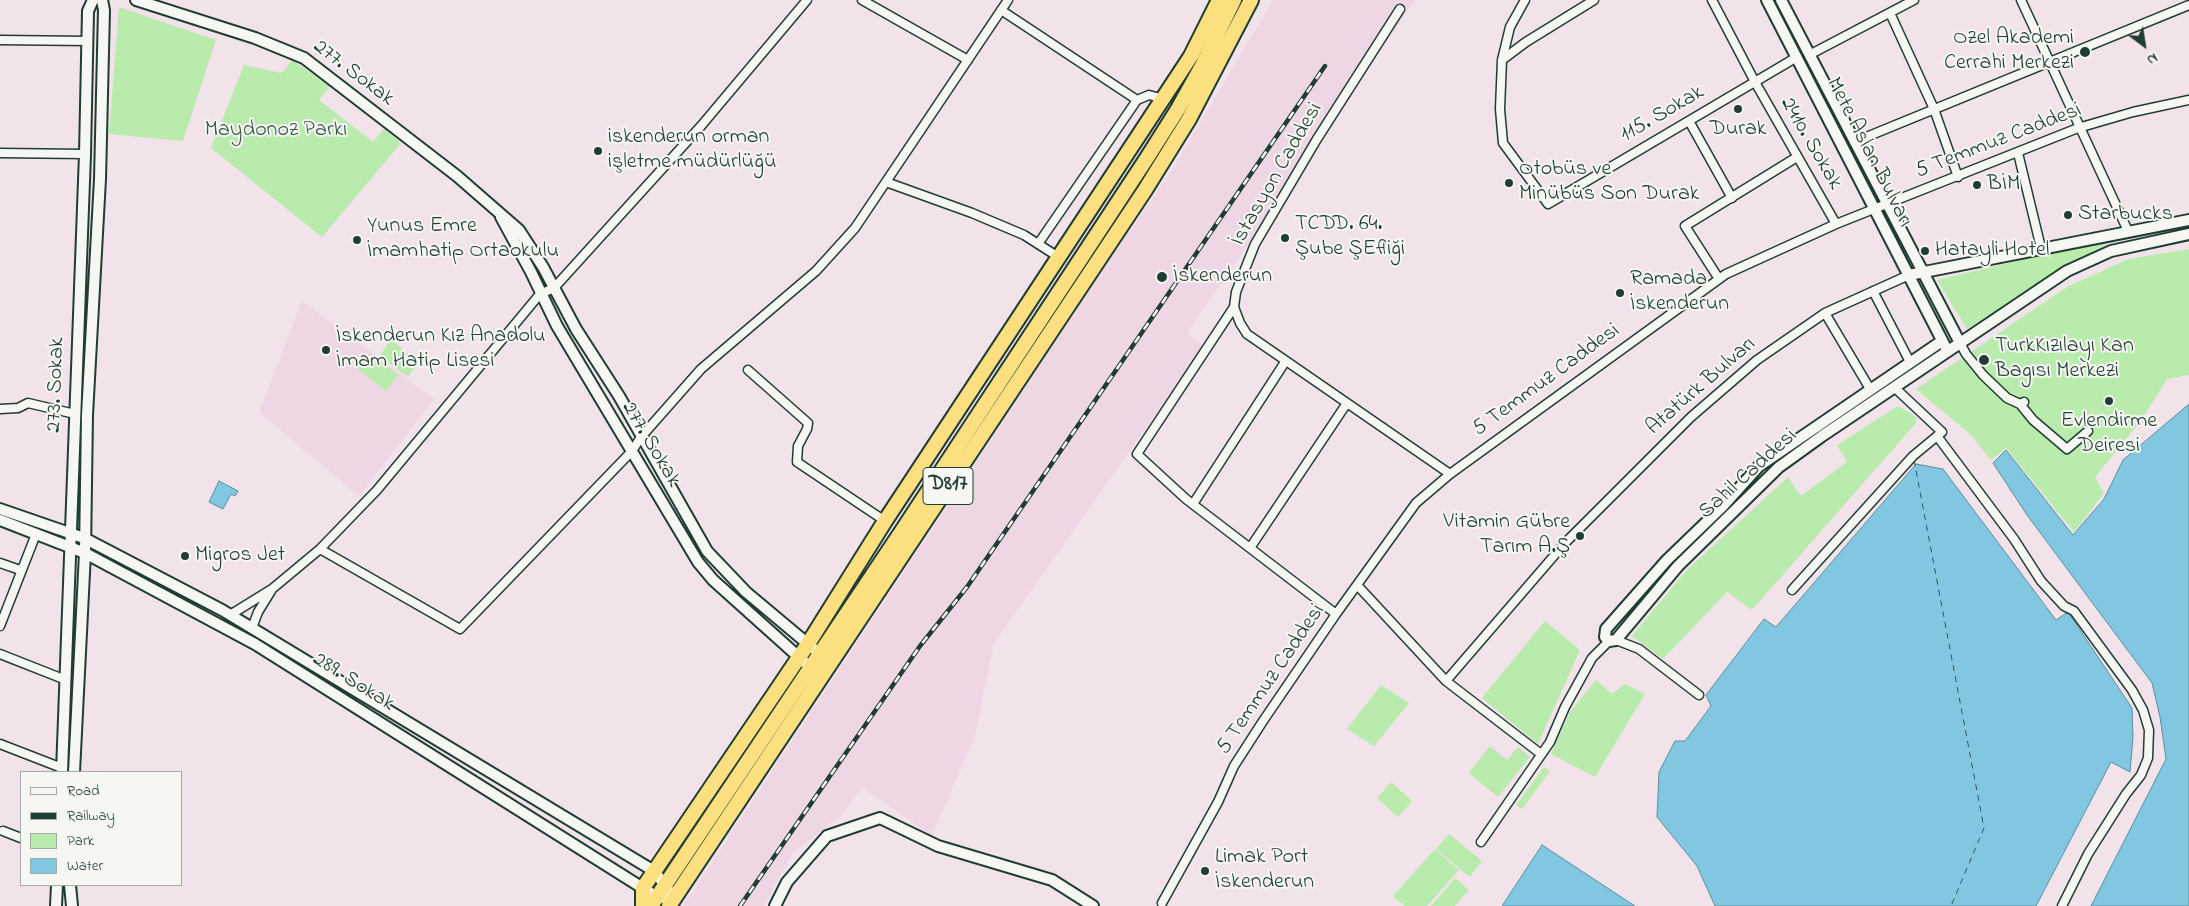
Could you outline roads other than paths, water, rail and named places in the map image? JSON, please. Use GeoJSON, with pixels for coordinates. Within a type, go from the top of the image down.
{"type":"FeatureCollection","features":[{"type":"Feature","properties":{"kind":"highway"},"geometry":{"type":"LineString","coordinates":[[643,906],[643,888],[808,644],[886,521],[1192,56],[1219,0]]}},
{"type":"Feature","properties":{"kind":"highway","name":"D817"},"geometry":{"type":"LineString","coordinates":[[654,901],[811,668],[1153,150],[1197,74],[1234,0]]}},
{"type":"Feature","properties":{"kind":"highway","name":"D817"},"geometry":{"type":"LineString","coordinates":[[671,902],[1145,190],[1189,119],[1251,0]]}},
{"type":"Feature","properties":{"kind":"highway"},"geometry":{"type":"LineString","coordinates":[[1219,62],[1259,0]]}},
{"type":"Feature","properties":{"kind":"street","name":"273. Sokak"},"geometry":{"type":"LineString","coordinates":[[62,770],[85,154],[88,11],[93,0]]}},
{"type":"Feature","properties":{"kind":"street","name":"273. Sokak"},"geometry":{"type":"LineString","coordinates":[[74,771],[85,552],[87,415],[100,178],[104,10],[102,0]]}},
{"type":"Feature","properties":{"kind":"street","name":"277. Sokak"},"geometry":{"type":"LineString","coordinates":[[136,0],[255,38],[304,58],[457,176],[520,230],[576,329],[619,396],[707,551],[724,572],[820,654]]}},
{"type":"Feature","properties":{"kind":"street"},"geometry":{"type":"LineString","coordinates":[[230,615],[272,589],[320,549],[376,490],[540,294],[554,288],[700,126],[807,0]]}},
{"type":"Feature","properties":{"kind":"street"},"geometry":{"type":"LineString","coordinates":[[862,0],[968,60]]}},
{"type":"Feature","properties":{"kind":"street"},"geometry":{"type":"LineString","coordinates":[[320,549],[460,629],[632,452],[641,437],[701,369],[816,271],[855,228],[1008,0]]}},
{"type":"Feature","properties":{"kind":"street"},"geometry":{"type":"LineString","coordinates":[[1502,60],[1510,27],[1525,0]]}},
{"type":"Feature","properties":{"kind":"street"},"geometry":{"type":"LineString","coordinates":[[1502,60],[1526,42],[1594,0]]}},
{"type":"Feature","properties":{"kind":"street","name":"2410. Sokak"},"geometry":{"type":"LineString","coordinates":[[1712,0],[1755,82],[1836,224]]}},
{"type":"Feature","properties":{"kind":"street","name":"Mete Aslan Bulvarı"},"geometry":{"type":"LineString","coordinates":[[1767,0],[1948,351]]}},
{"type":"Feature","properties":{"kind":"street","name":"Mete Aslan Bulvarı"},"geometry":{"type":"LineString","coordinates":[[1781,0],[1960,343]]}},
{"type":"Feature","properties":{"kind":"street"},"geometry":{"type":"LineString","coordinates":[[1892,0],[1894,11],[1934,110],[1958,177]]}},
{"type":"Feature","properties":{"kind":"street"},"geometry":{"type":"LineString","coordinates":[[1809,55],[1914,0]]}},
{"type":"Feature","properties":{"kind":"street"},"geometry":{"type":"LineString","coordinates":[[2021,0],[2128,231]]}},
{"type":"Feature","properties":{"kind":"street"},"geometry":{"type":"LineString","coordinates":[[1854,142],[2189,5]]}},
{"type":"Feature","properties":{"kind":"street","name":"İstasyon Caddesi"},"geometry":{"type":"LineString","coordinates":[[1234,307],[1236,292],[1255,244],[1317,139],[1400,9]]}},
{"type":"Feature","properties":{"kind":"street"},"geometry":{"type":"LineString","coordinates":[[1001,10],[1137,100]]}},
{"type":"Feature","properties":{"kind":"street"},"geometry":{"type":"LineString","coordinates":[[0,40],[88,41]]}},
{"type":"Feature","properties":{"kind":"street","name":"115. Sokak"},"geometry":{"type":"LineString","coordinates":[[1502,60],[1500,109],[1503,143],[1548,204],[1797,57]]}},
{"type":"Feature","properties":{"kind":"street"},"geometry":{"type":"LineString","coordinates":[[1038,244],[1137,100],[1149,95],[1164,99]]}},
{"type":"Feature","properties":{"kind":"street","name":"5 Temmuz Caddesi"},"geometry":{"type":"LineString","coordinates":[[1162,903],[1224,789],[1234,766],[1262,721],[1416,503],[1450,474],[1719,279],[1836,224],[2081,128],[2133,112],[2189,100]]}},
{"type":"Feature","properties":{"kind":"street"},"geometry":{"type":"LineString","coordinates":[[1689,120],[1732,198]]}},
{"type":"Feature","properties":{"kind":"street"},"geometry":{"type":"LineString","coordinates":[[0,153],[85,154]]}},
{"type":"Feature","properties":{"kind":"street"},"geometry":{"type":"LineString","coordinates":[[2018,153],[2041,248]]}},
{"type":"Feature","properties":{"kind":"street"},"geometry":{"type":"LineString","coordinates":[[1719,279],[1685,226],[1798,157]]}},
{"type":"Feature","properties":{"kind":"street"},"geometry":{"type":"LineString","coordinates":[[886,182],[972,213],[1024,235],[1060,258]]}},
{"type":"Feature","properties":{"kind":"street","name":"277. Sokak"},"geometry":{"type":"LineString","coordinates":[[497,210],[531,272],[557,326],[698,562],[713,580],[811,668]]}},
{"type":"Feature","properties":{"kind":"street","name":"Atatürk Bulvarı"},"geometry":{"type":"LineString","coordinates":[[1446,681],[1565,544],[1691,417],[1757,360],[1825,313],[1909,274],[2189,220]]}},
{"type":"Feature","properties":{"kind":"street"},"geometry":{"type":"LineString","coordinates":[[2088,431],[2067,449],[2032,420],[2022,403],[2008,398],[1983,374],[1966,354],[1960,343],[2067,271],[2086,261],[2112,251],[2189,234]]}},
{"type":"Feature","properties":{"kind":"street"},"geometry":{"type":"LineString","coordinates":[[1873,291],[1916,372]]}},
{"type":"Feature","properties":{"kind":"street"},"geometry":{"type":"LineString","coordinates":[[1234,307],[1240,323],[1248,334],[1285,362],[1450,474]]}},
{"type":"Feature","properties":{"kind":"street"},"geometry":{"type":"LineString","coordinates":[[1234,307],[1137,454],[1193,504],[1336,614]]}},
{"type":"Feature","properties":{"kind":"street"},"geometry":{"type":"LineString","coordinates":[[1825,313],[1870,389]]}},
{"type":"Feature","properties":{"kind":"street","name":"Sahil Caddesi"},"geometry":{"type":"LineString","coordinates":[[1612,641],[1605,637],[1606,629],[1667,560],[1723,506],[1758,466],[1942,340]]}},
{"type":"Feature","properties":{"kind":"street","name":"Sahil Caddesi"},"geometry":{"type":"LineString","coordinates":[[1481,842],[1550,742],[1592,658],[1612,641],[1678,566],[1779,467],[1960,343]]}},
{"type":"Feature","properties":{"kind":"street"},"geometry":{"type":"LineString","coordinates":[[1193,504],[1285,362]]}},
{"type":"Feature","properties":{"kind":"street"},"geometry":{"type":"LineString","coordinates":[[748,370],[808,423],[798,446],[797,462],[886,521]]}},
{"type":"Feature","properties":{"kind":"street"},"geometry":{"type":"LineString","coordinates":[[1792,590],[1913,456],[1942,432],[1894,387]]}},
{"type":"Feature","properties":{"kind":"street"},"geometry":{"type":"LineString","coordinates":[[0,409],[18,408],[28,403],[75,414]]}},
{"type":"Feature","properties":{"kind":"street"},"geometry":{"type":"LineString","coordinates":[[1250,548],[1347,403]]}},
{"type":"Feature","properties":{"kind":"street"},"geometry":{"type":"LineString","coordinates":[[1938,436],[2014,539],[2041,581],[2064,606],[2074,611],[2114,666],[2143,710],[2149,730],[2148,758],[2141,775],[2126,794],[2088,854],[2062,906]]}},
{"type":"Feature","properties":{"kind":"street"},"geometry":{"type":"LineString","coordinates":[[0,509],[84,538],[230,615],[654,871],[665,884],[671,902]]}},
{"type":"Feature","properties":{"kind":"street","name":"289. Sokak"},"geometry":{"type":"LineString","coordinates":[[0,520],[85,552],[255,644],[643,888],[654,901],[671,902]]}},
{"type":"Feature","properties":{"kind":"street"},"geometry":{"type":"LineString","coordinates":[[0,626],[3,608],[36,534]]}},
{"type":"Feature","properties":{"kind":"street"},"geometry":{"type":"LineString","coordinates":[[0,562],[20,570]]}},
{"type":"Feature","properties":{"kind":"street"},"geometry":{"type":"LineString","coordinates":[[1357,585],[1446,681],[1541,754]]}},
{"type":"Feature","properties":{"kind":"street"},"geometry":{"type":"LineString","coordinates":[[252,628],[258,612],[272,589]]}},
{"type":"Feature","properties":{"kind":"street"},"geometry":{"type":"LineString","coordinates":[[1612,641],[1639,649],[1699,695]]}},
{"type":"Feature","properties":{"kind":"street"},"geometry":{"type":"LineString","coordinates":[[0,654],[66,680]]}},
{"type":"Feature","properties":{"kind":"street"},"geometry":{"type":"LineString","coordinates":[[324,688],[332,676]]}},
{"type":"Feature","properties":{"kind":"street"},"geometry":{"type":"LineString","coordinates":[[337,695],[346,684]]}},
{"type":"Feature","properties":{"kind":"street"},"geometry":{"type":"LineString","coordinates":[[0,744],[62,770]]}},
{"type":"Feature","properties":{"kind":"street"},"geometry":{"type":"LineString","coordinates":[[775,906],[787,882],[827,836],[880,818],[938,846],[1052,880],[1093,906]]}},
{"type":"Feature","properties":{"kind":"street"},"geometry":{"type":"LineString","coordinates":[[3,831],[20,838]]}},
{"type":"Feature","properties":{"kind":"street"},"geometry":{"type":"LineString","coordinates":[[56,906],[57,886]]}},
{"type":"Feature","properties":{"kind":"street"},"geometry":{"type":"LineString","coordinates":[[70,886],[72,906]]}},
{"type":"Feature","properties":{"kind":"water"},"geometry":{"type":"Polygon","coordinates":[[[2189,404],[2189,906],[2091,906],[2166,759],[2160,717],[2152,683],[2027,515],[1993,463],[2006,450],[2073,535],[2104,499],[2123,460],[2189,404]]]}},
{"type":"Feature","properties":{"kind":"water"},"geometry":{"type":"Polygon","coordinates":[[[1916,464],[1943,469],[2056,620],[2068,612],[2132,708],[2133,737],[2130,772],[2111,762],[2036,906],[1715,906],[1697,866],[1657,817],[1659,772],[1675,741],[1685,741],[1711,706],[1706,695],[1764,619],[1776,627],[1916,464]]]}},
{"type":"Feature","properties":{"kind":"water"},"geometry":{"type":"Polygon","coordinates":[[[219,481],[238,491],[235,496],[231,494],[223,509],[209,502],[219,481]]]}},
{"type":"Feature","properties":{"kind":"water"},"geometry":{"type":"Polygon","coordinates":[[[1542,845],[1635,906],[1502,906],[1542,845]]]}},
{"type":"Feature","properties":{"kind":"railway"},"geometry":{"type":"LineString","coordinates":[[740,906],[920,646],[967,587],[1325,66]]}},
{"type":"Feature","properties":{"kind":"place","name":"Ozel Akademi Cerrahi Merkezi"},"geometry":{"type":"Point","coordinates":[2085,52]}},
{"type":"Feature","properties":{"kind":"place","name":"Durak"},"geometry":{"type":"Point","coordinates":[1738,109]}},
{"type":"Feature","properties":{"kind":"place","name":"iskenderun orman işletme müdürlüğü"},"geometry":{"type":"Point","coordinates":[598,151]}},
{"type":"Feature","properties":{"kind":"place","name":"Otobüs ve Minübüs Son Durak"},"geometry":{"type":"Point","coordinates":[1509,183]}},
{"type":"Feature","properties":{"kind":"place","name":"BİM"},"geometry":{"type":"Point","coordinates":[1977,185]}},
{"type":"Feature","properties":{"kind":"place","name":"Starbucks"},"geometry":{"type":"Point","coordinates":[2068,215]}},
{"type":"Feature","properties":{"kind":"place","name":"TCDD. 64. Şube ŞEfliği"},"geometry":{"type":"Point","coordinates":[1285,238]}},
{"type":"Feature","properties":{"kind":"place","name":"Yunus Emre İmamhatip Ortaokulu"},"geometry":{"type":"Point","coordinates":[357,240]}},
{"type":"Feature","properties":{"kind":"place","name":"Hatayli Hotel"},"geometry":{"type":"Point","coordinates":[1925,251]}},
{"type":"Feature","properties":{"kind":"place","name":"İskenderun"},"geometry":{"type":"Point","coordinates":[1162,277]}},
{"type":"Feature","properties":{"kind":"place","name":"Ramada İskenderun"},"geometry":{"type":"Point","coordinates":[1620,293]}},
{"type":"Feature","properties":{"kind":"place","name":"İskenderun Kız Anadolu İmam Hatip Lisesi"},"geometry":{"type":"Point","coordinates":[326,350]}},
{"type":"Feature","properties":{"kind":"place","name":"TurkKızılayı Kan Bagısı Merkezi"},"geometry":{"type":"Point","coordinates":[1984,360]}},
{"type":"Feature","properties":{"kind":"place","name":"Evlendirme Deiresi"},"geometry":{"type":"Point","coordinates":[2109,401]}},
{"type":"Feature","properties":{"kind":"place","name":"Vitamin Gübre Tarım A.Ş"},"geometry":{"type":"Point","coordinates":[1580,536]}},
{"type":"Feature","properties":{"kind":"place","name":"Migros Jet"},"geometry":{"type":"Point","coordinates":[185,556]}},
{"type":"Feature","properties":{"kind":"place","name":"Limak Port İskenderun"},"geometry":{"type":"Point","coordinates":[1205,871]}},
{"type":"Feature","properties":{"kind":"park label","name":"Maydonoz Parkı"},"geometry":{"type":"Point","coordinates":[276,131]}}]}
